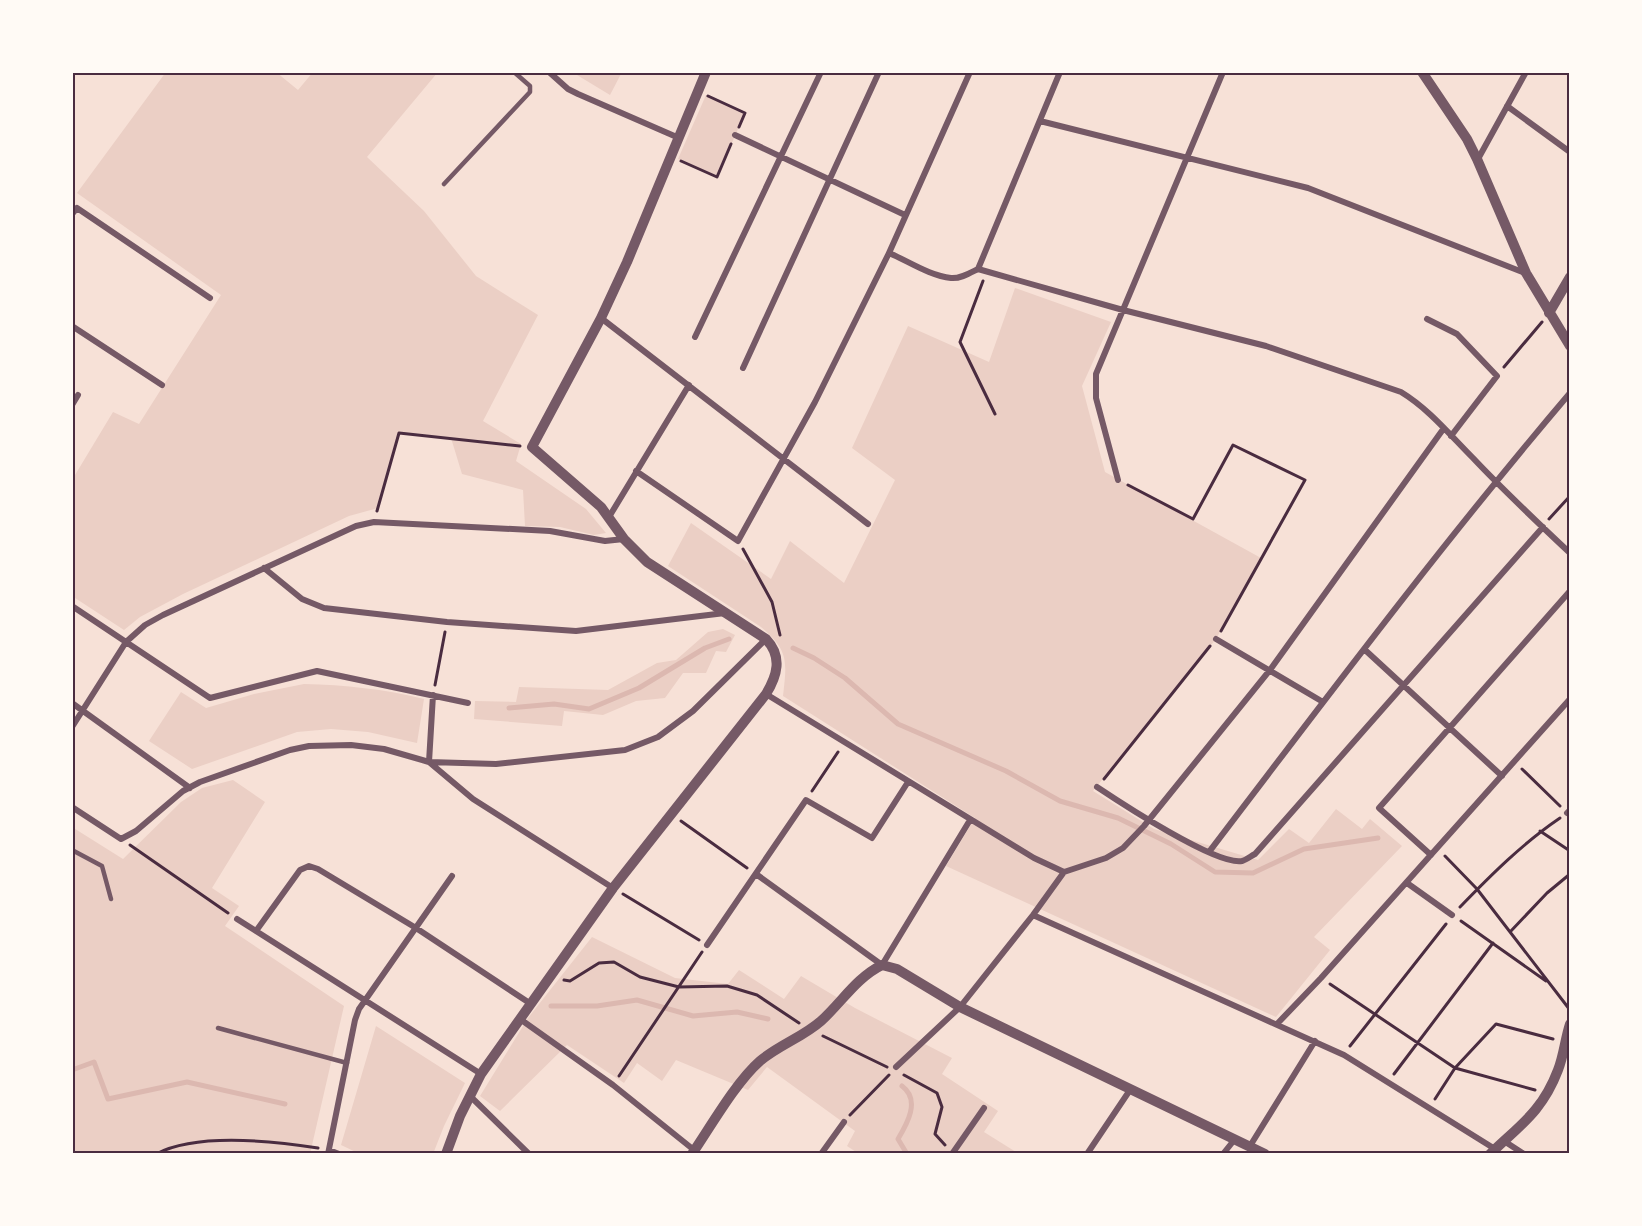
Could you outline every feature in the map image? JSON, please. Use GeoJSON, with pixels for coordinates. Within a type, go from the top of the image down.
{"type":"FeatureCollection","features":[{"type":"Feature","properties":{"kind":"street"},"geometry":{"type":"LineString","coordinates":[[549,72],[568,89],[679,138]]}},
{"type":"Feature","properties":{"kind":"street"},"geometry":{"type":"LineString","coordinates":[[446,1154],[469,1096],[481,1074],[614,888],[766,694],[775,678],[776,653],[769,643],[647,562],[624,539],[601,507],[531,447],[601,318],[627,262],[706,72]]}},
{"type":"Feature","properties":{"kind":"street"},"geometry":{"type":"LineString","coordinates":[[695,337],[822,72]]}},
{"type":"Feature","properties":{"kind":"street"},"geometry":{"type":"LineString","coordinates":[[743,368],[879,72]]}},
{"type":"Feature","properties":{"kind":"street"},"geometry":{"type":"LineString","coordinates":[[636,471],[738,541],[815,402],[889,253],[970,72]]}},
{"type":"Feature","properties":{"kind":"street"},"geometry":{"type":"LineString","coordinates":[[978,269],[1060,72]]}},
{"type":"Feature","properties":{"kind":"street"},"geometry":{"type":"LineString","coordinates":[[1118,480],[1095,398],[1096,374],[1223,72]]}},
{"type":"Feature","properties":{"kind":"street"},"geometry":{"type":"LineString","coordinates":[[1422,72],[1478,159],[1526,273],[1570,346]]}},
{"type":"Feature","properties":{"kind":"street"},"geometry":{"type":"LineString","coordinates":[[1478,159],[1526,72]]}},
{"type":"Feature","properties":{"kind":"street"},"geometry":{"type":"LineString","coordinates":[[1507,106],[1570,152]]}},
{"type":"Feature","properties":{"kind":"street"},"geometry":{"type":"LineString","coordinates":[[1040,121],[1188,156],[1308,188],[1526,273]]}},
{"type":"Feature","properties":{"kind":"street"},"geometry":{"type":"LineString","coordinates":[[735,135],[905,215]]}},
{"type":"Feature","properties":{"kind":"street"},"geometry":{"type":"LineString","coordinates":[[72,214],[77,208],[210,298]]}},
{"type":"Feature","properties":{"kind":"street"},"geometry":{"type":"LineString","coordinates":[[889,253],[939,275],[953,278],[978,269],[1123,310],[1266,346],[1401,392],[1415,400],[1570,553]]}},
{"type":"Feature","properties":{"kind":"street"},"geometry":{"type":"LineString","coordinates":[[1549,313],[1570,277]]}},
{"type":"Feature","properties":{"kind":"street"},"geometry":{"type":"LineString","coordinates":[[601,318],[868,524]]}},
{"type":"Feature","properties":{"kind":"street"},"geometry":{"type":"LineString","coordinates":[[1427,319],[1457,333],[1497,376],[1451,436]]}},
{"type":"Feature","properties":{"kind":"street"},"geometry":{"type":"LineString","coordinates":[[72,326],[162,385]]}},
{"type":"Feature","properties":{"kind":"street"},"geometry":{"type":"LineString","coordinates":[[609,517],[688,385]]}},
{"type":"Feature","properties":{"kind":"street"},"geometry":{"type":"LineString","coordinates":[[1209,852],[1495,481],[1570,393]]}},
{"type":"Feature","properties":{"kind":"street"},"geometry":{"type":"LineString","coordinates":[[72,405],[78,395]]}},
{"type":"Feature","properties":{"kind":"street"},"geometry":{"type":"LineString","coordinates":[[895,1068],[960,1007],[1064,872],[1106,858],[1124,848],[1146,824],[1270,670],[1444,428]]}},
{"type":"Feature","properties":{"kind":"street"},"geometry":{"type":"LineString","coordinates":[[72,727],[126,642],[145,625],[356,526],[374,522],[550,531],[605,541],[624,539]]}},
{"type":"Feature","properties":{"kind":"street"},"geometry":{"type":"LineString","coordinates":[[1097,787],[1146,824],[1209,852],[1242,861],[1255,854],[1402,684],[1543,527]]}},
{"type":"Feature","properties":{"kind":"street"},"geometry":{"type":"LineString","coordinates":[[264,568],[302,599],[324,608],[447,622],[576,631],[725,613]]}},
{"type":"Feature","properties":{"kind":"street"},"geometry":{"type":"LineString","coordinates":[[1431,855],[1378,808],[1570,591]]}},
{"type":"Feature","properties":{"kind":"street"},"geometry":{"type":"LineString","coordinates":[[72,606],[204,695],[216,698],[317,671],[468,702]]}},
{"type":"Feature","properties":{"kind":"street"},"geometry":{"type":"LineString","coordinates":[[1216,639],[1323,702]]}},
{"type":"Feature","properties":{"kind":"street"},"geometry":{"type":"LineString","coordinates":[[74,808],[121,839],[136,831],[178,795],[190,788],[271,757],[309,746],[351,745],[384,749],[429,762],[496,764],[625,750],[658,737],[693,711],[769,643]]}},
{"type":"Feature","properties":{"kind":"street"},"geometry":{"type":"LineString","coordinates":[[1364,649],[1502,776]]}},
{"type":"Feature","properties":{"kind":"street"},"geometry":{"type":"LineString","coordinates":[[766,694],[970,820],[1034,858],[1064,872]]}},
{"type":"Feature","properties":{"kind":"street"},"geometry":{"type":"LineString","coordinates":[[429,762],[433,696]]}},
{"type":"Feature","properties":{"kind":"street"},"geometry":{"type":"LineString","coordinates":[[1277,1024],[1407,883],[1570,699]]}},
{"type":"Feature","properties":{"kind":"street"},"geometry":{"type":"LineString","coordinates":[[72,704],[190,788]]}},
{"type":"Feature","properties":{"kind":"street"},"geometry":{"type":"LineString","coordinates":[[429,762],[472,799],[614,888]]}},
{"type":"Feature","properties":{"kind":"street"},"geometry":{"type":"LineString","coordinates":[[707,945],[806,800],[872,838],[908,782]]}},
{"type":"Feature","properties":{"kind":"street"},"geometry":{"type":"LineString","coordinates":[[520,1019],[613,1085],[695,1153],[753,1067],[810,1030],[830,1013],[859,980],[882,965],[970,820]]}},
{"type":"Feature","properties":{"kind":"street"},"geometry":{"type":"LineString","coordinates":[[256,931],[300,870],[309,866],[318,869],[416,928],[531,1004]]}},
{"type":"Feature","properties":{"kind":"street"},"geometry":{"type":"LineString","coordinates":[[756,874],[882,965],[897,969],[960,1007],[1265,1154]]}},
{"type":"Feature","properties":{"kind":"street"},"geometry":{"type":"LineString","coordinates":[[339,1154],[328,1152],[355,1020],[365,1000],[452,876]]}},
{"type":"Feature","properties":{"kind":"street"},"geometry":{"type":"LineString","coordinates":[[1407,883],[1452,915]]}},
{"type":"Feature","properties":{"kind":"street"},"geometry":{"type":"LineString","coordinates":[[1033,915],[1344,1055],[1429,1108],[1493,1152],[1528,1120],[1548,1093],[1558,1070],[1570,1024]]}},
{"type":"Feature","properties":{"kind":"street"},"geometry":{"type":"LineString","coordinates":[[237,919],[481,1074]]}},
{"type":"Feature","properties":{"kind":"street"},"geometry":{"type":"LineString","coordinates":[[1250,1146],[1315,1041]]}},
{"type":"Feature","properties":{"kind":"street"},"geometry":{"type":"LineString","coordinates":[[1087,1154],[1130,1090]]}},
{"type":"Feature","properties":{"kind":"street"},"geometry":{"type":"LineString","coordinates":[[469,1096],[529,1154]]}},
{"type":"Feature","properties":{"kind":"street"},"geometry":{"type":"LineString","coordinates":[[952,1153],[984,1108]]}},
{"type":"Feature","properties":{"kind":"street"},"geometry":{"type":"LineString","coordinates":[[821,1154],[843,1122]]}},
{"type":"Feature","properties":{"kind":"street"},"geometry":{"type":"LineString","coordinates":[[1224,1154],[1235,1139]]}},
{"type":"Feature","properties":{"kind":"street"},"geometry":{"type":"LineString","coordinates":[[1504,1141],[1524,1154]]}},
{"type":"Feature","properties":{"kind":"lane"},"geometry":{"type":"LineString","coordinates":[[444,184],[530,92],[530,86],[514,72]]}},
{"type":"Feature","properties":{"kind":"lane"},"geometry":{"type":"LineString","coordinates":[[72,817],[74,808]]}},
{"type":"Feature","properties":{"kind":"lane"},"geometry":{"type":"LineString","coordinates":[[72,850],[102,866],[111,900]]}},
{"type":"Feature","properties":{"kind":"lane"},"geometry":{"type":"LineString","coordinates":[[218,1029],[346,1063]]}},
{"type":"Feature","properties":{"kind":"path"},"geometry":{"type":"LineString","coordinates":[[671,157],[717,177]]}},
{"type":"Feature","properties":{"kind":"path"},"geometry":{"type":"LineString","coordinates":[[987,271],[960,342],[995,414]]}},
{"type":"Feature","properties":{"kind":"path"},"geometry":{"type":"LineString","coordinates":[[1497,376],[1549,313]]}},
{"type":"Feature","properties":{"kind":"path"},"geometry":{"type":"LineString","coordinates":[[374,522],[399,432],[531,447]]}},
{"type":"Feature","properties":{"kind":"path"},"geometry":{"type":"LineString","coordinates":[[1118,480],[1193,519],[1233,445],[1305,480]]}},
{"type":"Feature","properties":{"kind":"path"},"geometry":{"type":"LineString","coordinates":[[1543,527],[1570,496]]}},
{"type":"Feature","properties":{"kind":"path"},"geometry":{"type":"LineString","coordinates":[[738,541],[772,602],[780,635],[769,643]]}},
{"type":"Feature","properties":{"kind":"path"},"geometry":{"type":"LineString","coordinates":[[433,696],[447,622]]}},
{"type":"Feature","properties":{"kind":"path"},"geometry":{"type":"LineString","coordinates":[[806,800],[844,743]]}},
{"type":"Feature","properties":{"kind":"path"},"geometry":{"type":"LineString","coordinates":[[1344,1055],[1452,915],[1540,831],[1569,811],[1514,762]]}},
{"type":"Feature","properties":{"kind":"path"},"geometry":{"type":"LineString","coordinates":[[671,814],[756,874]]}},
{"type":"Feature","properties":{"kind":"path"},"geometry":{"type":"LineString","coordinates":[[1540,831],[1570,851]]}},
{"type":"Feature","properties":{"kind":"path"},"geometry":{"type":"LineString","coordinates":[[121,839],[237,919]]}},
{"type":"Feature","properties":{"kind":"path"},"geometry":{"type":"LineString","coordinates":[[1438,848],[1477,889],[1570,1010]]}},
{"type":"Feature","properties":{"kind":"path"},"geometry":{"type":"LineString","coordinates":[[1510,932],[1547,893],[1570,874]]}},
{"type":"Feature","properties":{"kind":"path"},"geometry":{"type":"LineString","coordinates":[[613,1085],[707,945],[614,888]]}},
{"type":"Feature","properties":{"kind":"path"},"geometry":{"type":"LineString","coordinates":[[1452,915],[1550,984]]}},
{"type":"Feature","properties":{"kind":"path"},"geometry":{"type":"LineString","coordinates":[[1388,1082],[1493,943]]}},
{"type":"Feature","properties":{"kind":"path"},"geometry":{"type":"LineString","coordinates":[[551,976],[570,981],[599,963],[614,962],[640,977],[678,987],[727,986],[757,994],[810,1030],[895,1068],[937,1093],[942,1107],[935,1134],[952,1153]]}},
{"type":"Feature","properties":{"kind":"path"},"geometry":{"type":"LineString","coordinates":[[1321,978],[1455,1068],[1548,1093]]}},
{"type":"Feature","properties":{"kind":"path"},"geometry":{"type":"LineString","coordinates":[[1429,1108],[1455,1068],[1496,1024],[1565,1042]]}},
{"type":"Feature","properties":{"kind":"path"},"geometry":{"type":"LineString","coordinates":[[843,1122],[895,1068]]}},
{"type":"Feature","properties":{"kind":"path"},"geometry":{"type":"LineString","coordinates":[[156,1154],[166,1149],[212,1141],[277,1142],[328,1152]]}},
{"type":"Feature","properties":{"kind":"shaded area"},"geometry":{"type":"Polygon","coordinates":[[[166,72],[276,72],[298,90],[313,72],[438,72],[367,157],[424,211],[476,276],[538,315],[483,421],[521,444],[516,461],[586,509],[606,533],[594,535],[560,527],[525,526],[523,490],[462,474],[451,438],[399,433],[378,508],[349,516],[183,594],[140,617],[124,630],[72,596],[72,480],[113,412],[139,424],[221,295],[77,193],[166,72]]]}},
{"type":"Feature","properties":{"kind":"shaded area"},"geometry":{"type":"Polygon","coordinates":[[[579,72],[622,72],[610,95],[577,75],[579,72]]]}},
{"type":"Feature","properties":{"kind":"shaded area"},"geometry":{"type":"Polygon","coordinates":[[[706,95],[745,113],[717,177],[678,159],[706,95]]]}},
{"type":"Feature","properties":{"kind":"shaded area"},"geometry":{"type":"Polygon","coordinates":[[[1015,288],[1111,322],[1082,386],[1105,472],[1261,558],[1216,639],[1093,791],[1154,829],[1258,860],[1289,829],[1309,843],[1336,809],[1362,829],[1370,819],[1402,846],[1314,937],[1330,950],[1276,1017],[946,866],[975,818],[783,696],[784,657],[770,635],[668,566],[691,523],[771,579],[790,541],[844,583],[895,480],[852,448],[908,326],[989,362],[1015,288]]]}},
{"type":"Feature","properties":{"kind":"shaded area"},"geometry":{"type":"Polygon","coordinates":[[[723,629],[735,635],[726,652],[716,651],[706,673],[683,673],[665,698],[636,701],[603,715],[564,711],[562,726],[474,719],[475,701],[516,702],[519,687],[608,690],[657,663],[676,660],[708,632],[723,629]]]}},
{"type":"Feature","properties":{"kind":"shaded area"},"geometry":{"type":"Polygon","coordinates":[[[304,684],[364,688],[424,699],[417,743],[368,732],[331,729],[297,732],[192,769],[149,741],[181,692],[206,708],[254,694],[304,684]]]}},
{"type":"Feature","properties":{"kind":"shaded area"},"geometry":{"type":"Polygon","coordinates":[[[233,780],[265,802],[212,888],[239,906],[225,926],[344,1006],[310,1154],[72,1154],[72,827],[123,859],[181,802],[202,788],[233,780]]]}},
{"type":"Feature","properties":{"kind":"shaded area"},"geometry":{"type":"Polygon","coordinates":[[[592,937],[675,978],[728,984],[739,970],[784,999],[801,976],[855,1008],[952,1058],[942,1074],[998,1111],[984,1132],[1019,1154],[859,1154],[847,1146],[855,1131],[767,1067],[748,1090],[676,1060],[662,1081],[637,1063],[624,1083],[567,1045],[500,1111],[480,1096],[528,1018],[592,937]]]}},
{"type":"Feature","properties":{"kind":"shaded area"},"geometry":{"type":"Polygon","coordinates":[[[376,1026],[465,1083],[433,1154],[360,1154],[341,1145],[376,1026]]]}},
{"type":"Feature","properties":{"kind":"waterway"},"geometry":{"type":"LineString","coordinates":[[509,708],[554,704],[589,709],[639,688],[705,648],[729,639]]}},
{"type":"Feature","properties":{"kind":"waterway"},"geometry":{"type":"LineString","coordinates":[[793,648],[814,658],[845,678],[898,724],[1006,771],[1060,801],[1118,818],[1171,844],[1215,872],[1253,873],[1304,849],[1378,838]]}},
{"type":"Feature","properties":{"kind":"waterway"},"geometry":{"type":"LineString","coordinates":[[551,1006],[597,1006],[637,1000],[693,1016],[737,1012],[768,1019]]}},
{"type":"Feature","properties":{"kind":"waterway"},"geometry":{"type":"LineString","coordinates":[[72,1070],[94,1062],[108,1099],[187,1082],[285,1104]]}},
{"type":"Feature","properties":{"kind":"waterway"},"geometry":{"type":"LineString","coordinates":[[902,1086],[911,1098],[911,1112],[898,1139],[907,1154]]}}]}
